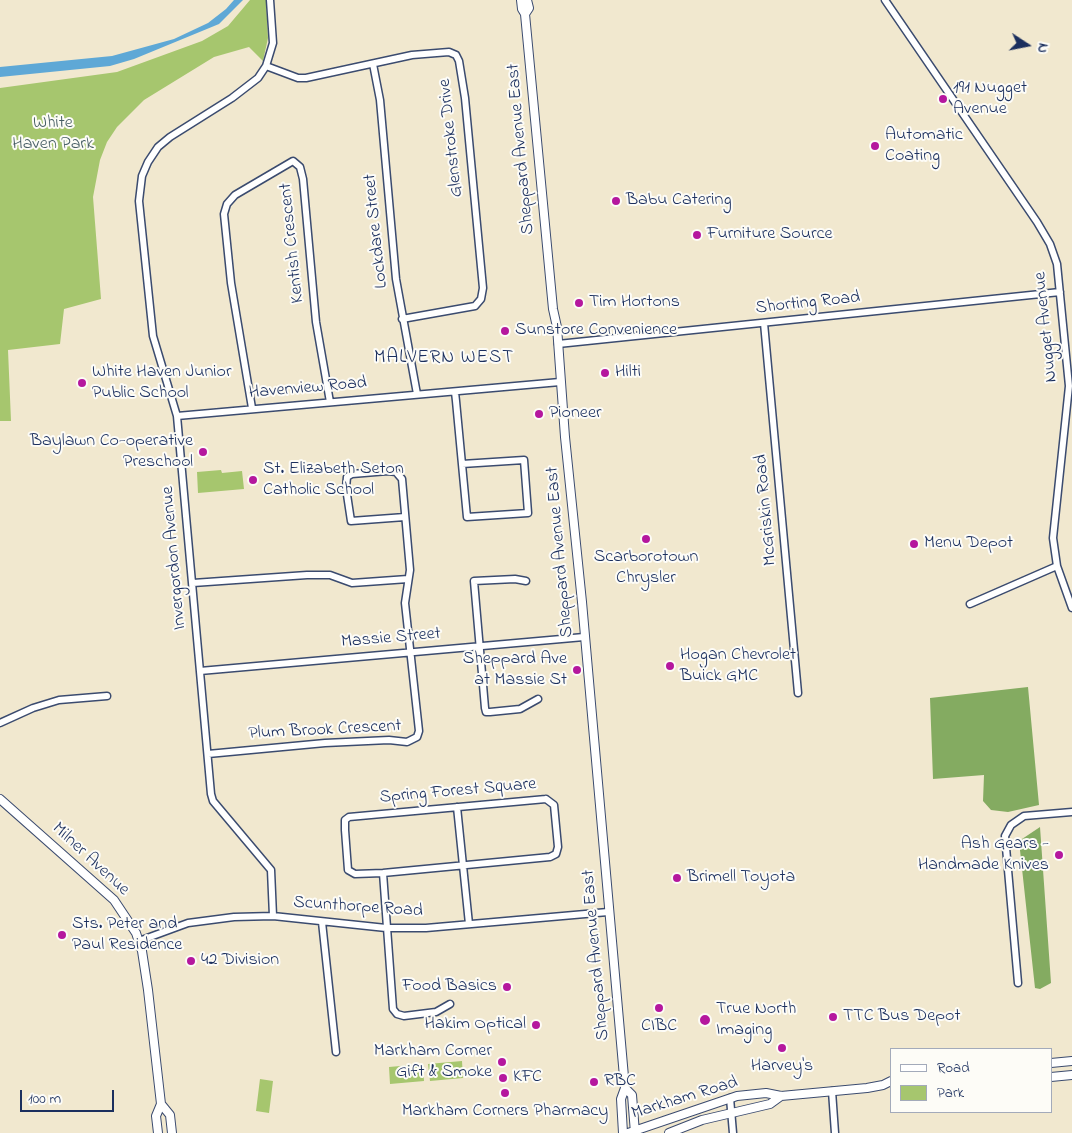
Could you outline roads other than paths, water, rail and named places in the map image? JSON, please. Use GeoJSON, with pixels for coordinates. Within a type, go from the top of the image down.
{"type":"FeatureCollection","features":[{"type":"Feature","properties":{"kind":"main road","name":"Sheppard Avenue East"},"geometry":{"type":"LineString","coordinates":[[521,0],[522,9],[525,14],[558,344],[625,1088],[621,1099],[622,1133]]}},
{"type":"Feature","properties":{"kind":"main road","name":"Sheppard Avenue East"},"geometry":{"type":"LineString","coordinates":[[525,14],[529,8],[528,0]]}},
{"type":"Feature","properties":{"kind":"main road","name":"Milner Avenue"},"geometry":{"type":"LineString","coordinates":[[0,799],[114,900],[125,913],[139,941],[148,990],[161,1104],[156,1116],[158,1133]]}},
{"type":"Feature","properties":{"kind":"main road"},"geometry":{"type":"LineString","coordinates":[[1052,1063],[1072,1061]]}},
{"type":"Feature","properties":{"kind":"main road"},"geometry":{"type":"LineString","coordinates":[[1052,1077],[1072,1075]]}},
{"type":"Feature","properties":{"kind":"main road","name":"Markham Road"},"geometry":{"type":"LineString","coordinates":[[633,1132],[730,1098],[766,1092],[781,1096],[888,1085]]}},
{"type":"Feature","properties":{"kind":"main road","name":"Sheppard Avenue East"},"geometry":{"type":"LineString","coordinates":[[625,1088],[632,1095],[633,1132]]}},
{"type":"Feature","properties":{"kind":"main road","name":"Markham Road"},"geometry":{"type":"LineString","coordinates":[[669,1133],[732,1111],[770,1104],[781,1096]]}},
{"type":"Feature","properties":{"kind":"main road","name":"Milner Avenue"},"geometry":{"type":"LineString","coordinates":[[161,1104],[170,1115],[172,1133]]}},
{"type":"Feature","properties":{"kind":"street","name":"Invergordon Avenue"},"geometry":{"type":"LineString","coordinates":[[270,0],[273,42],[266,66],[258,78],[232,98],[170,137],[158,148],[148,162],[142,176],[139,201],[152,326],[162,368],[177,416],[212,801],[271,870],[273,916]]}},
{"type":"Feature","properties":{"kind":"street","name":"Nugget Avenue"},"geometry":{"type":"LineString","coordinates":[[884,0],[1038,222],[1050,244],[1057,264],[1069,386],[1066,426],[1054,514],[1053,538],[1057,566],[1072,608]]}},
{"type":"Feature","properties":{"kind":"street","name":"Glenstroke Drive"},"geometry":{"type":"LineString","coordinates":[[266,66],[298,78],[306,78],[412,55],[453,53],[459,61],[465,98],[483,288],[481,299],[478,304],[469,307],[453,308],[402,319]]}},
{"type":"Feature","properties":{"kind":"street","name":"Lockdare Street"},"geometry":{"type":"LineString","coordinates":[[373,64],[380,100],[396,279],[417,394]]}},
{"type":"Feature","properties":{"kind":"street","name":"Kentish Crescent"},"geometry":{"type":"LineString","coordinates":[[252,408],[231,283],[224,214],[228,204],[235,195],[293,160],[300,167],[303,179],[316,322],[330,402]]}},
{"type":"Feature","properties":{"kind":"street","name":"Shorting Road"},"geometry":{"type":"LineString","coordinates":[[558,344],[1060,292]]}},
{"type":"Feature","properties":{"kind":"street","name":"McGriskin Road"},"geometry":{"type":"LineString","coordinates":[[764,324],[798,693]]}},
{"type":"Feature","properties":{"kind":"street","name":"Havenview Road"},"geometry":{"type":"LineString","coordinates":[[177,416],[560,382]]}},
{"type":"Feature","properties":{"kind":"street"},"geometry":{"type":"LineString","coordinates":[[455,392],[467,518],[528,513],[524,460],[462,464]]}},
{"type":"Feature","properties":{"kind":"street"},"geometry":{"type":"LineString","coordinates":[[405,517],[351,521],[346,488],[347,477],[352,474],[396,472],[402,479],[410,570],[406,603],[410,652]]}},
{"type":"Feature","properties":{"kind":"street"},"geometry":{"type":"LineString","coordinates":[[970,604],[1057,566]]}},
{"type":"Feature","properties":{"kind":"street"},"geometry":{"type":"LineString","coordinates":[[193,583],[307,576],[330,576],[352,583],[408,579]]}},
{"type":"Feature","properties":{"kind":"street"},"geometry":{"type":"LineString","coordinates":[[526,581],[515,579],[474,581],[486,712],[520,709],[538,699]]}},
{"type":"Feature","properties":{"kind":"street","name":"Massie Street"},"geometry":{"type":"LineString","coordinates":[[200,671],[584,637]]}},
{"type":"Feature","properties":{"kind":"street","name":"Plum Brook Crescent"},"geometry":{"type":"LineString","coordinates":[[208,754],[325,743],[412,741],[417,737],[419,731],[410,652]]}},
{"type":"Feature","properties":{"kind":"street"},"geometry":{"type":"LineString","coordinates":[[0,723],[32,708],[59,700],[107,696]]}},
{"type":"Feature","properties":{"kind":"street","name":"Spring Forest Square"},"geometry":{"type":"LineString","coordinates":[[546,799],[551,801],[554,804],[558,847],[556,854],[550,857],[383,873],[355,874],[348,870],[345,820],[349,816],[457,807],[546,799]]}},
{"type":"Feature","properties":{"kind":"street"},"geometry":{"type":"LineString","coordinates":[[457,807],[469,924]]}},
{"type":"Feature","properties":{"kind":"street"},"geometry":{"type":"LineString","coordinates":[[1018,983],[1005,836],[1011,825],[1024,816],[1072,812]]}},
{"type":"Feature","properties":{"kind":"street"},"geometry":{"type":"LineString","coordinates":[[383,873],[394,1009],[397,1014],[404,1016],[436,1012],[450,1004]]}},
{"type":"Feature","properties":{"kind":"street","name":"Scunthorpe Road"},"geometry":{"type":"LineString","coordinates":[[139,941],[200,920],[273,916],[386,928],[469,924],[608,912]]}},
{"type":"Feature","properties":{"kind":"street"},"geometry":{"type":"LineString","coordinates":[[322,922],[336,1052]]}},
{"type":"Feature","properties":{"kind":"street"},"geometry":{"type":"LineString","coordinates":[[832,1092],[835,1133]]}},
{"type":"Feature","properties":{"kind":"street"},"geometry":{"type":"LineString","coordinates":[[730,1098],[733,1133]]}},
{"type":"Feature","properties":{"kind":"water"},"geometry":{"type":"Polygon","coordinates":[[[234,0],[243,0],[219,24],[134,59],[110,66],[0,77],[0,67],[112,56],[174,39],[208,23],[234,0]]]}},
{"type":"Feature","properties":{"kind":"place","name":"191 Nugget Avenue"},"geometry":{"type":"Point","coordinates":[943,99]}},
{"type":"Feature","properties":{"kind":"place","name":"Automatic Coating"},"geometry":{"type":"Point","coordinates":[875,146]}},
{"type":"Feature","properties":{"kind":"place","name":"Babu Catering"},"geometry":{"type":"Point","coordinates":[616,201]}},
{"type":"Feature","properties":{"kind":"place","name":"Furniture Source"},"geometry":{"type":"Point","coordinates":[697,235]}},
{"type":"Feature","properties":{"kind":"place","name":"Tim Hortons"},"geometry":{"type":"Point","coordinates":[579,303]}},
{"type":"Feature","properties":{"kind":"place","name":"Sunstore Convenience"},"geometry":{"type":"Point","coordinates":[505,331]}},
{"type":"Feature","properties":{"kind":"place","name":"Hilti"},"geometry":{"type":"Point","coordinates":[605,373]}},
{"type":"Feature","properties":{"kind":"place","name":"White Haven Junior Public School"},"geometry":{"type":"Point","coordinates":[82,383]}},
{"type":"Feature","properties":{"kind":"place","name":"Pioneer"},"geometry":{"type":"Point","coordinates":[539,414]}},
{"type":"Feature","properties":{"kind":"place","name":"Baylawn Co-operative Preschool"},"geometry":{"type":"Point","coordinates":[203,452]}},
{"type":"Feature","properties":{"kind":"place","name":"St. Elizabeth Seton Catholic School"},"geometry":{"type":"Point","coordinates":[253,480]}},
{"type":"Feature","properties":{"kind":"place","name":"Scarborotown Chrysler"},"geometry":{"type":"Point","coordinates":[646,539]}},
{"type":"Feature","properties":{"kind":"place","name":"Menu Depot"},"geometry":{"type":"Point","coordinates":[914,544]}},
{"type":"Feature","properties":{"kind":"place","name":"Hogan Chevrolet Buick GMC"},"geometry":{"type":"Point","coordinates":[670,666]}},
{"type":"Feature","properties":{"kind":"place","name":"Sheppard Ave at Massie St"},"geometry":{"type":"Point","coordinates":[577,670]}},
{"type":"Feature","properties":{"kind":"place","name":"Ash Gears - Handmade Knives"},"geometry":{"type":"Point","coordinates":[1059,855]}},
{"type":"Feature","properties":{"kind":"place","name":"Brimell Toyota"},"geometry":{"type":"Point","coordinates":[677,878]}},
{"type":"Feature","properties":{"kind":"place","name":"Sts. Peter and Paul Residence"},"geometry":{"type":"Point","coordinates":[62,935]}},
{"type":"Feature","properties":{"kind":"place","name":"42 Division"},"geometry":{"type":"Point","coordinates":[191,961]}},
{"type":"Feature","properties":{"kind":"place","name":"Food Basics"},"geometry":{"type":"Point","coordinates":[507,987]}},
{"type":"Feature","properties":{"kind":"place","name":"CIBC"},"geometry":{"type":"Point","coordinates":[659,1008]}},
{"type":"Feature","properties":{"kind":"place","name":"TTC Bus Depot"},"geometry":{"type":"Point","coordinates":[833,1017]}},
{"type":"Feature","properties":{"kind":"place","name":"True North Imaging"},"geometry":{"type":"Point","coordinates":[705,1020]}},
{"type":"Feature","properties":{"kind":"place","name":"Hakim Optical"},"geometry":{"type":"Point","coordinates":[536,1025]}},
{"type":"Feature","properties":{"kind":"place","name":"Harvey's"},"geometry":{"type":"Point","coordinates":[782,1048]}},
{"type":"Feature","properties":{"kind":"place","name":"Markham Corner Gift & Smoke"},"geometry":{"type":"Point","coordinates":[502,1062]}},
{"type":"Feature","properties":{"kind":"place","name":"KFC"},"geometry":{"type":"Point","coordinates":[503,1078]}},
{"type":"Feature","properties":{"kind":"place","name":"RBC"},"geometry":{"type":"Point","coordinates":[594,1082]}},
{"type":"Feature","properties":{"kind":"place","name":"Markham Corners Pharmacy"},"geometry":{"type":"Point","coordinates":[505,1093]}},
{"type":"Feature","properties":{"kind":"district","name":"MALVERN WEST"},"geometry":{"type":"Point","coordinates":[444,359]}},
{"type":"Feature","properties":{"kind":"park label","name":"White Haven Park"},"geometry":{"type":"Point","coordinates":[53,134]}}]}
